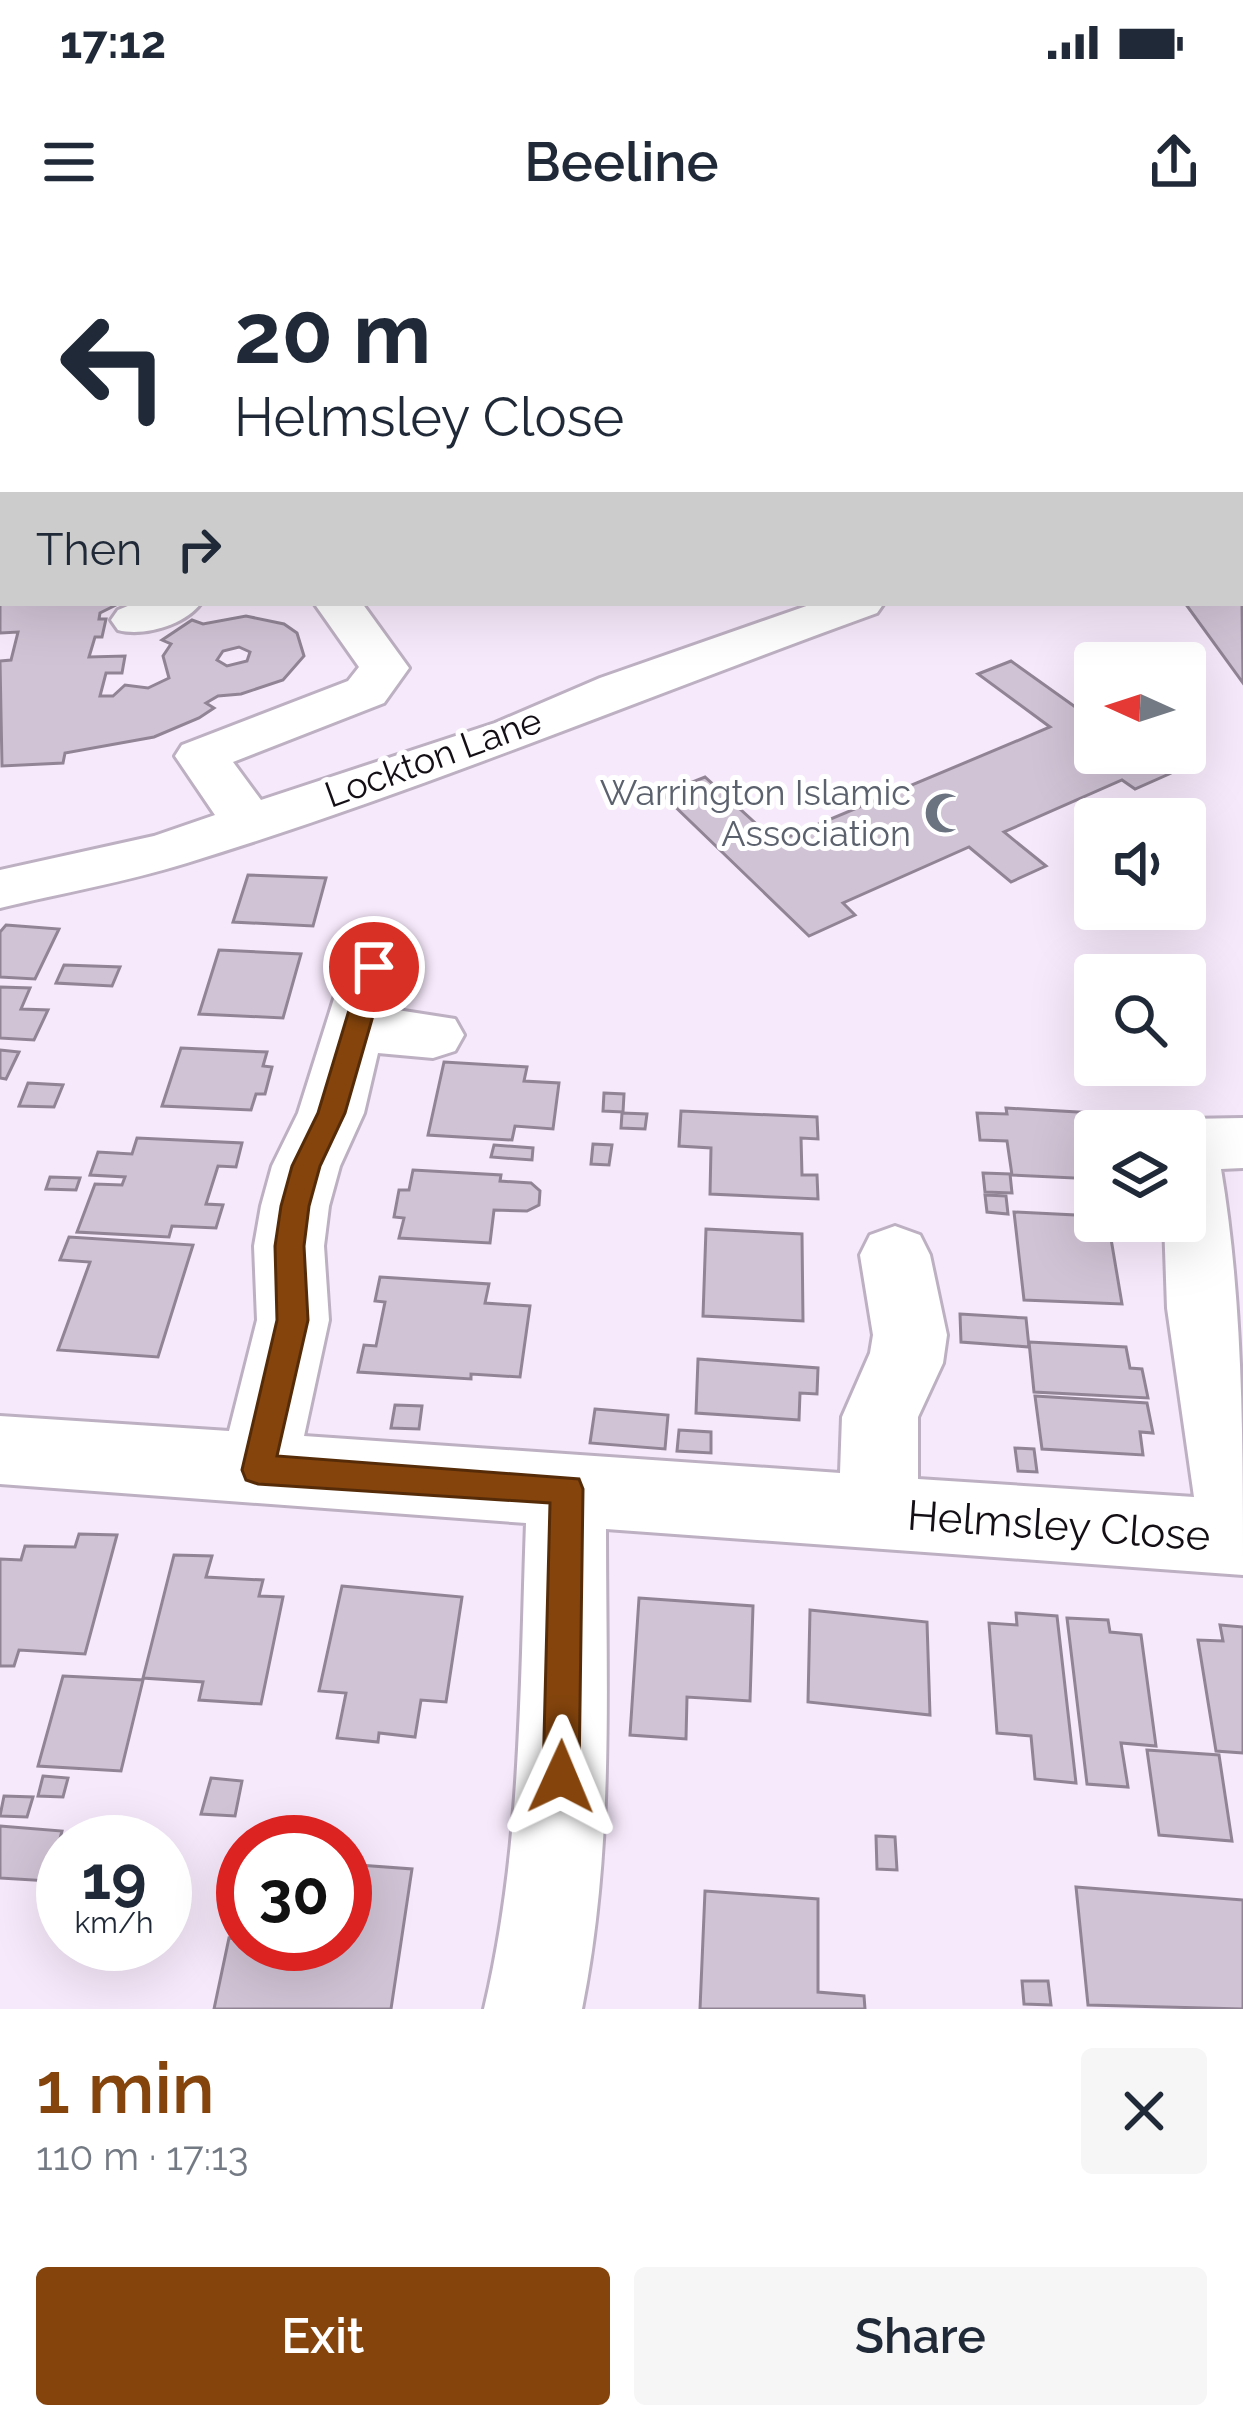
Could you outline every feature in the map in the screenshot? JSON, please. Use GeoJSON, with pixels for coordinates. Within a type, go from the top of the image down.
{"type":"FeatureCollection","features":[{"type":"Feature","properties":{"kind":"street"},"geometry":{"type":"LineString","coordinates":[[248,822],[201,756],[366,692],[384,668],[340,606]]}},
{"type":"Feature","properties":{"kind":"street","name":"Lockton Lane"},"geometry":{"type":"LineString","coordinates":[[0,889],[103,868],[513,734],[618,689],[852,606]]}},
{"type":"Feature","properties":{"kind":"street"},"geometry":{"type":"LineString","coordinates":[[258,1470],[292,1320],[290,1246],[295,1206],[306,1166],[331,1113],[364,998],[433,1035]]}},
{"type":"Feature","properties":{"kind":"street","name":"Helmsley Close"},"geometry":{"type":"LineString","coordinates":[[1206,1137],[1243,1143]]}},
{"type":"Feature","properties":{"kind":"street","name":"Helmsley Close"},"geometry":{"type":"LineString","coordinates":[[0,1450],[1241,1538],[1203,1308],[1202,1242]]}},
{"type":"Feature","properties":{"kind":"street","name":"Helmsley Close"},"geometry":{"type":"LineString","coordinates":[[878,1512],[880,1417],[891,1384],[906,1363],[910,1335],[895,1255]]}},
{"type":"Feature","properties":{"kind":"street"},"geometry":{"type":"LineString","coordinates":[[533,2009],[543,1971],[560,1822],[567,1489]]}},
{"type":"Feature","properties":{"kind":"building"},"geometry":{"type":"Polygon","coordinates":[[[0,606],[114,606],[100,613],[99,619],[106,619],[102,637],[95,637],[89,657],[125,656],[122,673],[106,673],[100,696],[113,696],[125,685],[148,688],[169,678],[163,656],[171,644],[162,640],[192,620],[203,624],[246,616],[284,624],[297,633],[304,656],[283,680],[218,696],[206,703],[214,708],[199,718],[154,737],[65,753],[63,763],[2,766],[0,661],[11,660],[18,632],[0,633],[0,606]],[[239,647],[223,651],[217,660],[227,666],[247,661],[250,652],[239,647]]]}},
{"type":"Feature","properties":{"kind":"building"},"geometry":{"type":"Polygon","coordinates":[[[1187,606],[1242,606],[1243,683],[1187,606]]]}},
{"type":"Feature","properties":{"kind":"building","name":"Warrington Islamic Association"},"geometry":{"type":"Polygon","coordinates":[[[1011,661],[1074,706],[1074,774],[1169,774],[1135,789],[1122,780],[1004,832],[1046,866],[1011,882],[969,847],[843,903],[855,915],[809,936],[662,794],[705,777],[776,842],[1050,727],[978,674],[1011,661]]]}},
{"type":"Feature","properties":{"kind":"building"},"geometry":{"type":"Polygon","coordinates":[[[248,875],[326,878],[313,926],[233,922],[248,875]]]}},
{"type":"Feature","properties":{"kind":"building"},"geometry":{"type":"Polygon","coordinates":[[[6,925],[59,929],[35,979],[0,977],[0,932],[6,925]]]}},
{"type":"Feature","properties":{"kind":"building"},"geometry":{"type":"Polygon","coordinates":[[[219,950],[301,954],[283,1018],[199,1014],[219,950]]]}},
{"type":"Feature","properties":{"kind":"building"},"geometry":{"type":"Polygon","coordinates":[[[64,965],[120,967],[112,986],[56,983],[64,965]]]}},
{"type":"Feature","properties":{"kind":"building"},"geometry":{"type":"Polygon","coordinates":[[[0,987],[30,988],[21,1009],[48,1010],[34,1040],[0,1038],[0,987]]]}},
{"type":"Feature","properties":{"kind":"building"},"geometry":{"type":"Polygon","coordinates":[[[181,1048],[267,1052],[263,1066],[272,1067],[265,1094],[256,1094],[251,1110],[162,1106],[181,1048]]]}},
{"type":"Feature","properties":{"kind":"building"},"geometry":{"type":"Polygon","coordinates":[[[0,1050],[19,1052],[6,1079],[0,1078],[0,1050]]]}},
{"type":"Feature","properties":{"kind":"building"},"geometry":{"type":"Polygon","coordinates":[[[444,1062],[527,1067],[524,1081],[559,1083],[553,1129],[515,1126],[512,1140],[428,1135],[444,1062]]]}},
{"type":"Feature","properties":{"kind":"building"},"geometry":{"type":"Polygon","coordinates":[[[28,1083],[63,1085],[54,1107],[19,1106],[28,1083]]]}},
{"type":"Feature","properties":{"kind":"building"},"geometry":{"type":"Polygon","coordinates":[[[604,1093],[624,1094],[623,1112],[603,1111],[604,1093]]]}},
{"type":"Feature","properties":{"kind":"building"},"geometry":{"type":"Polygon","coordinates":[[[1006,1108],[1074,1112],[1074,1178],[1012,1175],[1007,1141],[980,1140],[977,1113],[1007,1114],[1006,1108]]]}},
{"type":"Feature","properties":{"kind":"building"},"geometry":{"type":"Polygon","coordinates":[[[681,1111],[817,1117],[818,1139],[801,1138],[802,1175],[817,1175],[818,1199],[710,1194],[711,1148],[679,1146],[681,1111]]]}},
{"type":"Feature","properties":{"kind":"building"},"geometry":{"type":"Polygon","coordinates":[[[622,1113],[647,1114],[645,1129],[621,1128],[622,1113]]]}},
{"type":"Feature","properties":{"kind":"building"},"geometry":{"type":"Polygon","coordinates":[[[137,1138],[242,1143],[236,1167],[218,1166],[206,1204],[223,1205],[216,1228],[172,1226],[169,1237],[77,1232],[95,1184],[122,1185],[125,1177],[90,1175],[98,1152],[132,1154],[137,1138]]]}},
{"type":"Feature","properties":{"kind":"building"},"geometry":{"type":"Polygon","coordinates":[[[593,1144],[612,1145],[609,1165],[591,1164],[593,1144]]]}},
{"type":"Feature","properties":{"kind":"building"},"geometry":{"type":"Polygon","coordinates":[[[494,1145],[533,1148],[532,1160],[491,1157],[494,1145]]]}},
{"type":"Feature","properties":{"kind":"building"},"geometry":{"type":"Polygon","coordinates":[[[413,1170],[501,1175],[500,1181],[531,1183],[540,1191],[539,1205],[527,1211],[494,1210],[490,1243],[399,1238],[404,1218],[394,1217],[399,1190],[409,1190],[413,1170]]]}},
{"type":"Feature","properties":{"kind":"building"},"geometry":{"type":"Polygon","coordinates":[[[983,1173],[1010,1174],[1012,1193],[985,1192],[983,1173]]]}},
{"type":"Feature","properties":{"kind":"building"},"geometry":{"type":"Polygon","coordinates":[[[50,1177],[80,1178],[76,1190],[46,1189],[50,1177]]]}},
{"type":"Feature","properties":{"kind":"building"},"geometry":{"type":"Polygon","coordinates":[[[985,1195],[1006,1196],[1008,1214],[987,1212],[985,1195]]]}},
{"type":"Feature","properties":{"kind":"building"},"geometry":{"type":"Polygon","coordinates":[[[1014,1212],[1074,1215],[1074,1242],[1112,1242],[1122,1304],[1024,1300],[1014,1212]]]}},
{"type":"Feature","properties":{"kind":"building"},"geometry":{"type":"Polygon","coordinates":[[[706,1229],[802,1234],[803,1321],[703,1316],[706,1229]]]}},
{"type":"Feature","properties":{"kind":"building"},"geometry":{"type":"Polygon","coordinates":[[[69,1237],[193,1245],[158,1357],[58,1350],[90,1262],[60,1260],[69,1237]]]}},
{"type":"Feature","properties":{"kind":"building"},"geometry":{"type":"Polygon","coordinates":[[[380,1277],[489,1284],[485,1303],[530,1306],[520,1377],[358,1372],[364,1345],[376,1346],[385,1302],[375,1301],[380,1277]]]}},
{"type":"Feature","properties":{"kind":"building"},"geometry":{"type":"Polygon","coordinates":[[[960,1314],[1026,1318],[1029,1347],[961,1342],[960,1314]]]}},
{"type":"Feature","properties":{"kind":"building"},"geometry":{"type":"Polygon","coordinates":[[[1029,1342],[1126,1347],[1130,1368],[1142,1369],[1148,1398],[1034,1392],[1029,1342]]]}},
{"type":"Feature","properties":{"kind":"building"},"geometry":{"type":"Polygon","coordinates":[[[698,1359],[818,1368],[817,1394],[800,1393],[799,1420],[696,1413],[698,1359]]]}},
{"type":"Feature","properties":{"kind":"building"},"geometry":{"type":"Polygon","coordinates":[[[1035,1396],[1147,1403],[1153,1433],[1140,1432],[1143,1455],[1042,1449],[1035,1396]]]}},
{"type":"Feature","properties":{"kind":"building"},"geometry":{"type":"Polygon","coordinates":[[[395,1405],[422,1406],[419,1429],[391,1428],[395,1405]]]}},
{"type":"Feature","properties":{"kind":"building"},"geometry":{"type":"Polygon","coordinates":[[[595,1409],[668,1415],[665,1449],[590,1443],[595,1409]]]}},
{"type":"Feature","properties":{"kind":"building"},"geometry":{"type":"Polygon","coordinates":[[[679,1430],[711,1432],[711,1453],[677,1451],[679,1430]]]}},
{"type":"Feature","properties":{"kind":"building"},"geometry":{"type":"Polygon","coordinates":[[[1015,1448],[1034,1449],[1037,1472],[1018,1471],[1015,1448]]]}},
{"type":"Feature","properties":{"kind":"building"},"geometry":{"type":"Polygon","coordinates":[[[79,1534],[117,1535],[85,1654],[19,1650],[14,1666],[0,1666],[0,1559],[21,1560],[25,1546],[75,1547],[79,1534]]]}},
{"type":"Feature","properties":{"kind":"building"},"geometry":{"type":"Polygon","coordinates":[[[174,1555],[212,1556],[206,1577],[263,1580],[259,1596],[283,1597],[261,1704],[199,1700],[203,1682],[143,1678],[174,1555]]]}},
{"type":"Feature","properties":{"kind":"building"},"geometry":{"type":"Polygon","coordinates":[[[342,1586],[462,1597],[446,1702],[421,1700],[415,1737],[379,1733],[378,1742],[337,1738],[346,1693],[319,1691],[342,1586]]]}},
{"type":"Feature","properties":{"kind":"building"},"geometry":{"type":"Polygon","coordinates":[[[639,1598],[753,1606],[750,1701],[687,1697],[686,1739],[630,1735],[639,1598]]]}},
{"type":"Feature","properties":{"kind":"building"},"geometry":{"type":"Polygon","coordinates":[[[810,1610],[927,1622],[930,1715],[808,1702],[810,1610]]]}},
{"type":"Feature","properties":{"kind":"building"},"geometry":{"type":"Polygon","coordinates":[[[1016,1613],[1057,1616],[1076,1783],[1035,1779],[1031,1736],[997,1733],[989,1623],[1017,1625],[1016,1613]]]}},
{"type":"Feature","properties":{"kind":"building"},"geometry":{"type":"Polygon","coordinates":[[[1067,1618],[1108,1620],[1110,1632],[1141,1635],[1156,1746],[1121,1743],[1128,1787],[1087,1784],[1067,1618]]]}},
{"type":"Feature","properties":{"kind":"building"},"geometry":{"type":"Polygon","coordinates":[[[1220,1625],[1243,1627],[1243,1753],[1216,1751],[1198,1640],[1223,1641],[1220,1625]]]}},
{"type":"Feature","properties":{"kind":"building"},"geometry":{"type":"Polygon","coordinates":[[[63,1676],[143,1680],[121,1771],[38,1766],[63,1676]]]}},
{"type":"Feature","properties":{"kind":"building"},"geometry":{"type":"Polygon","coordinates":[[[1147,1750],[1219,1755],[1232,1841],[1159,1835],[1147,1750]]]}},
{"type":"Feature","properties":{"kind":"building"},"geometry":{"type":"Polygon","coordinates":[[[43,1776],[68,1778],[63,1797],[38,1796],[43,1776]]]}},
{"type":"Feature","properties":{"kind":"building"},"geometry":{"type":"Polygon","coordinates":[[[211,1778],[242,1781],[235,1815],[201,1814],[211,1778]]]}},
{"type":"Feature","properties":{"kind":"building"},"geometry":{"type":"Polygon","coordinates":[[[4,1796],[33,1797],[27,1817],[0,1816],[4,1796]]]}},
{"type":"Feature","properties":{"kind":"building"},"geometry":{"type":"Polygon","coordinates":[[[0,1826],[36,1829],[36,1880],[0,1878],[0,1826]]]}},
{"type":"Feature","properties":{"kind":"building"},"geometry":{"type":"Polygon","coordinates":[[[876,1836],[895,1837],[897,1870],[877,1869],[876,1836]]]}},
{"type":"Feature","properties":{"kind":"building"},"geometry":{"type":"Polygon","coordinates":[[[372,1866],[412,1869],[391,2009],[214,2009],[222,1971],[372,1971],[372,1866]]]}},
{"type":"Feature","properties":{"kind":"building"},"geometry":{"type":"Polygon","coordinates":[[[1076,1887],[1243,1900],[1243,2009],[1088,2005],[1076,1887]]]}},
{"type":"Feature","properties":{"kind":"building"},"geometry":{"type":"Polygon","coordinates":[[[705,1891],[818,1899],[818,1992],[864,1996],[865,2009],[700,2009],[705,1891]]]}},
{"type":"Feature","properties":{"kind":"building"},"geometry":{"type":"Polygon","coordinates":[[[1022,1981],[1048,1981],[1051,2005],[1024,2004],[1022,1981]]]}},
{"type":"Feature","properties":{"kind":"place","name":"Warrington Islamic Association"},"geometry":{"type":"Point","coordinates":[945,813]}},
{"type":"Feature","properties":{"kind":"route"},"geometry":{"type":"LineString","coordinates":[[374,967],[331,1113],[306,1166],[295,1206],[290,1246],[292,1320],[258,1470],[567,1489],[561,1777]]}}]}
